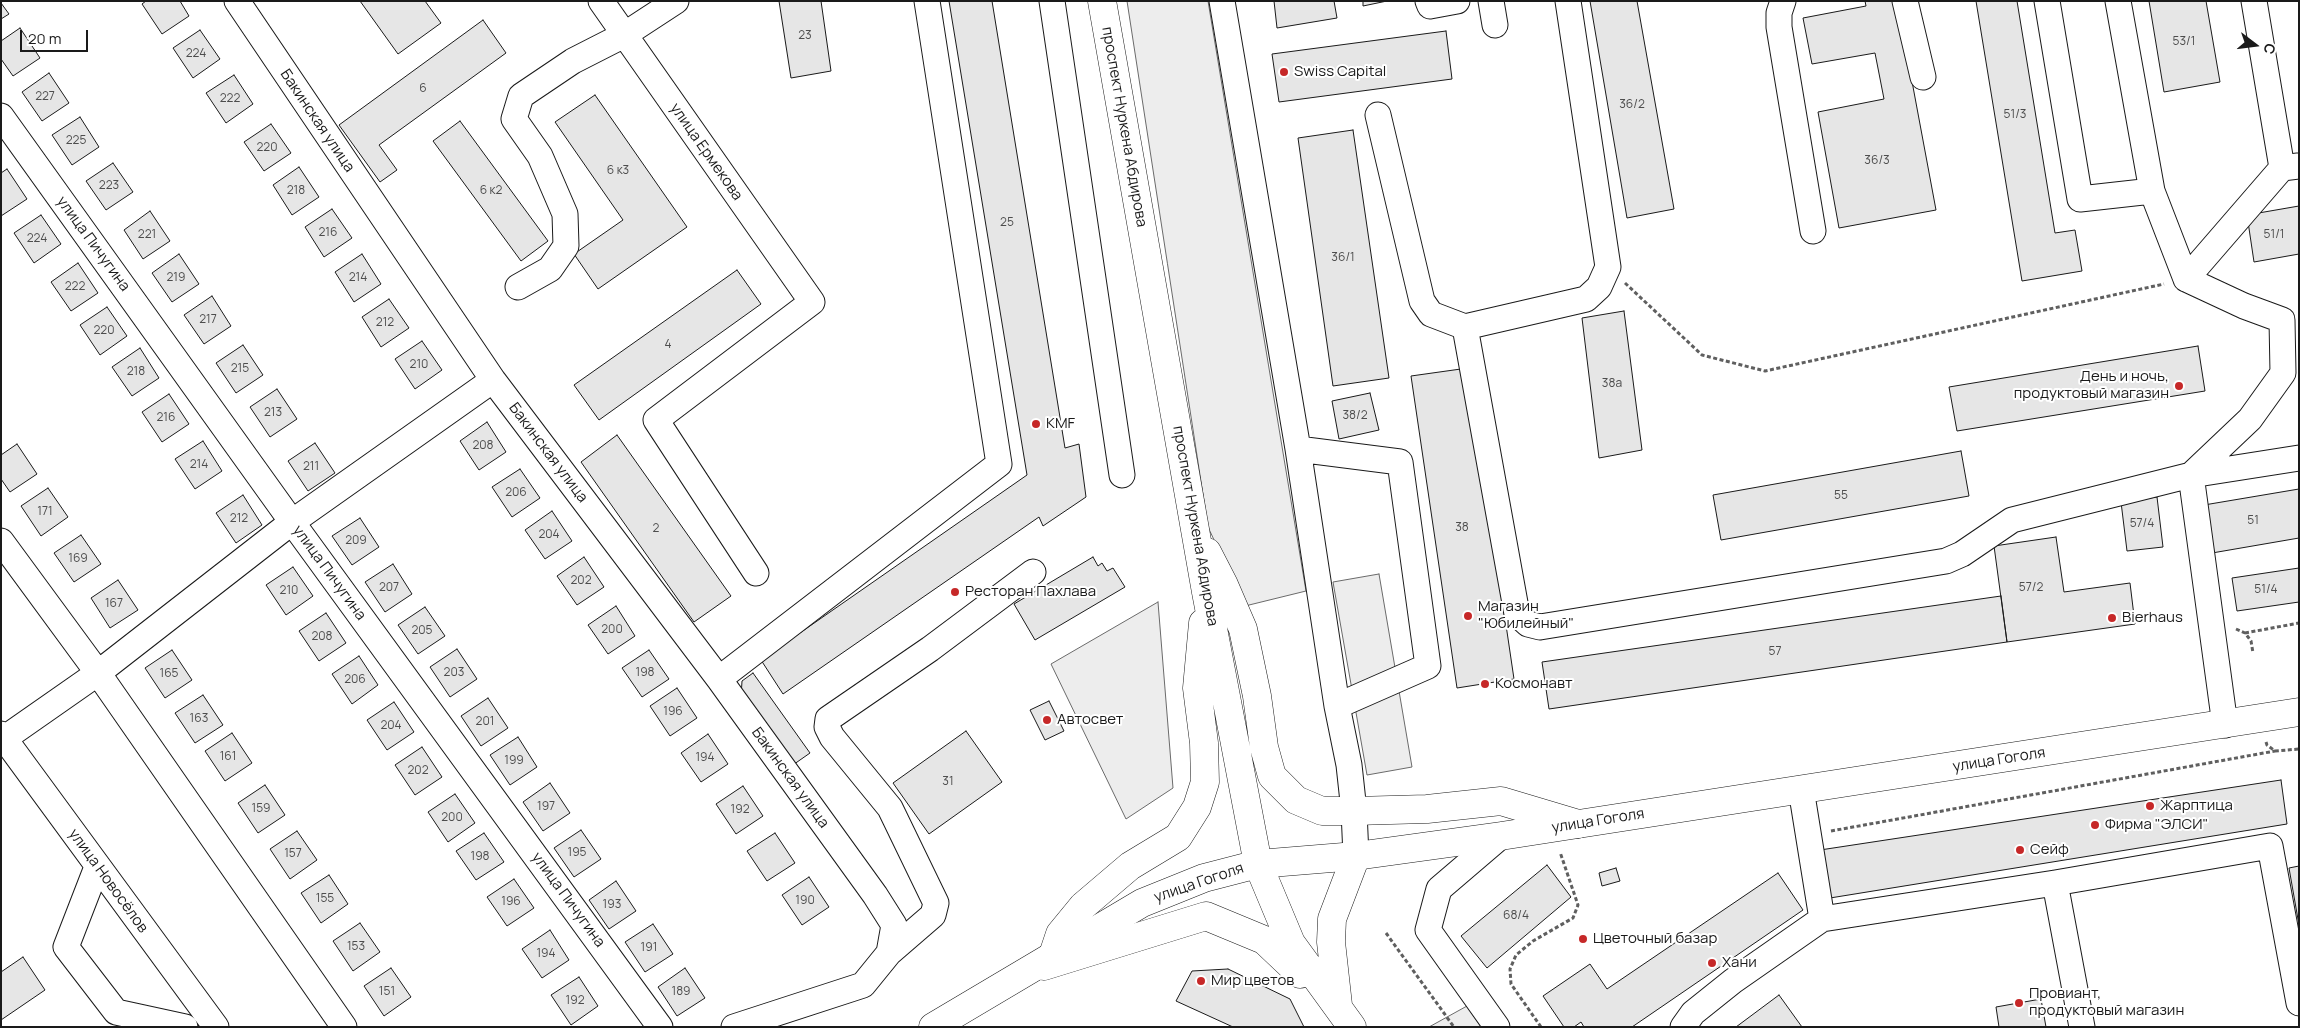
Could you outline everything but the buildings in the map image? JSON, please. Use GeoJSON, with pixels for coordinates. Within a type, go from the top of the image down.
{"type":"FeatureCollection","features":[{"type":"Feature","properties":{"kind":"main road","name":"проспект Нуркена Абдирова"},"geometry":{"type":"LineString","coordinates":[[1102,1],[1206,592],[1258,864],[1291,943],[1338,1007]]}},
{"type":"Feature","properties":{"kind":"main road"},"geometry":{"type":"LineString","coordinates":[[1195,529],[1224,585],[1242,628],[1258,696],[1264,747],[1272,776],[1296,800],[1322,811],[1428,809],[1501,800],[1565,826]]}},
{"type":"Feature","properties":{"kind":"main road"},"geometry":{"type":"LineString","coordinates":[[1052,954],[1060,934],[1083,906],[1130,866],[1178,837],[1197,807],[1205,782],[1204,743],[1197,688],[1206,592]]}},
{"type":"Feature","properties":{"kind":"main road","name":"улица Гоголя"},"geometry":{"type":"LineString","coordinates":[[933,1027],[1052,954],[1142,902],[1204,878],[1258,864],[1356,856],[1501,836],[2299,712]]}},
{"type":"Feature","properties":{"kind":"main road"},"geometry":{"type":"LineString","coordinates":[[1338,1007],[1331,942],[1332,919],[1356,856]]}},
{"type":"Feature","properties":{"kind":"main road"},"geometry":{"type":"LineString","coordinates":[[1024,972],[1206,916],[1264,940],[1297,972],[1338,1007]]}},
{"type":"Feature","properties":{"kind":"street","name":"Бакинская улица"},"geometry":{"type":"LineString","coordinates":[[236,1],[493,380],[719,679],[875,895],[894,925],[889,954]]}},
{"type":"Feature","properties":{"kind":"street","name":"улица Ермекова"},"geometry":{"type":"LineString","coordinates":[[601,1],[812,302],[656,420],[756,573]]}},
{"type":"Feature","properties":{"kind":"street"},"geometry":{"type":"LineString","coordinates":[[518,288],[550,269],[566,246],[565,214],[540,156],[514,119],[521,96],[574,62],[624,35],[676,1]]}},
{"type":"Feature","properties":{"kind":"street"},"geometry":{"type":"LineString","coordinates":[[719,679],[999,464],[927,1]]}},
{"type":"Feature","properties":{"kind":"street"},"geometry":{"type":"LineString","coordinates":[[1052,1],[1122,475]]}},
{"type":"Feature","properties":{"kind":"street"},"geometry":{"type":"LineString","coordinates":[[1222,1],[1298,449],[1337,706],[1349,765],[1356,856]]}},
{"type":"Feature","properties":{"kind":"street"},"geometry":{"type":"LineString","coordinates":[[1428,1],[1430,6],[1457,1]]}},
{"type":"Feature","properties":{"kind":"street"},"geometry":{"type":"LineString","coordinates":[[1378,115],[1422,301],[1431,314],[1465,327],[1586,299],[1599,287],[1608,267],[1568,1]]}},
{"type":"Feature","properties":{"kind":"street"},"geometry":{"type":"LineString","coordinates":[[1783,1],[1779,13],[1779,27],[1814,231]]}},
{"type":"Feature","properties":{"kind":"street"},"geometry":{"type":"LineString","coordinates":[[1905,1],[1923,77]]}},
{"type":"Feature","properties":{"kind":"street"},"geometry":{"type":"LineString","coordinates":[[2047,1],[2080,199],[2152,191]]}},
{"type":"Feature","properties":{"kind":"street"},"geometry":{"type":"LineString","coordinates":[[2118,1],[2152,191],[2186,279],[2244,306],[2282,320],[2291,371],[2250,419],[2191,475]]}},
{"type":"Feature","properties":{"kind":"street"},"geometry":{"type":"LineString","coordinates":[[2186,279],[2290,167],[2254,1]]}},
{"type":"Feature","properties":{"kind":"street","name":"улица Пичугина"},"geometry":{"type":"LineString","coordinates":[[1,116],[292,522],[660,1027]]}},
{"type":"Feature","properties":{"kind":"street"},"geometry":{"type":"LineString","coordinates":[[1465,327],[1517,614],[1528,624],[1540,627],[1946,561],[1962,554],[2012,520],[2191,475],[2299,458]]}},
{"type":"Feature","properties":{"kind":"street"},"geometry":{"type":"LineString","coordinates":[[3,736],[98,673],[292,522],[493,380]]}},
{"type":"Feature","properties":{"kind":"street"},"geometry":{"type":"LineString","coordinates":[[1298,449],[1400,462],[1428,666],[1337,706]]}},
{"type":"Feature","properties":{"kind":"street"},"geometry":{"type":"LineString","coordinates":[[2191,475],[2225,725]]}},
{"type":"Feature","properties":{"kind":"street"},"geometry":{"type":"LineString","coordinates":[[1,540],[98,673],[344,1027]]}},
{"type":"Feature","properties":{"kind":"street"},"geometry":{"type":"LineString","coordinates":[[734,1027],[863,985],[889,954],[933,915],[936,904],[890,808],[832,738],[828,727],[828,719],[930,649],[1033,572]]}},
{"type":"Feature","properties":{"kind":"street","name":"улица Новосёлов"},"geometry":{"type":"LineString","coordinates":[[3,736],[97,867],[216,1027]]}},
{"type":"Feature","properties":{"kind":"street"},"geometry":{"type":"LineString","coordinates":[[1801,790],[1822,919]]}},
{"type":"Feature","properties":{"kind":"street"},"geometry":{"type":"LineString","coordinates":[[1497,1027],[1428,930],[1439,890],[1501,836]]}},
{"type":"Feature","properties":{"kind":"street"},"geometry":{"type":"LineString","coordinates":[[1683,1027],[1693,1013],[1733,981],[1822,919],[2055,883],[2270,846],[2299,1003]]}},
{"type":"Feature","properties":{"kind":"street"},"geometry":{"type":"LineString","coordinates":[[97,867],[66,947],[116,1012],[185,1027]]}},
{"type":"Feature","properties":{"kind":"street"},"geometry":{"type":"LineString","coordinates":[[2055,883],[2082,1027]]}},
{"type":"Feature","properties":{"kind":"path"},"geometry":{"type":"LineString","coordinates":[[1608,267],[1702,355],[1765,370],[2186,279]]}},
{"type":"Feature","properties":{"kind":"path"},"geometry":{"type":"LineString","coordinates":[[2245,633],[2299,623]]}},
{"type":"Feature","properties":{"kind":"path"},"geometry":{"type":"LineString","coordinates":[[2265,737],[2267,745],[2276,751]]}},
{"type":"Feature","properties":{"kind":"path"},"geometry":{"type":"LineString","coordinates":[[1807,835],[2276,751],[2299,749]]}},
{"type":"Feature","properties":{"kind":"path"},"geometry":{"type":"LineString","coordinates":[[1541,1027],[1511,984],[1510,969],[1516,955],[1533,941],[1573,918],[1578,905],[1565,826]]}},
{"type":"Feature","properties":{"kind":"path"},"geometry":{"type":"LineString","coordinates":[[1386,933],[1454,1027]]}},
{"type":"Feature","properties":{"kind":"shaded area"},"geometry":{"type":"Polygon","coordinates":[[[1127,1],[1208,1],[1306,591],[1245,606],[1208,527],[1127,1]]]}},
{"type":"Feature","properties":{"kind":"shaded area"},"geometry":{"type":"Polygon","coordinates":[[[1379,574],[1412,767],[1367,775],[1333,582],[1379,574]]]}},
{"type":"Feature","properties":{"kind":"shaded area"},"geometry":{"type":"Polygon","coordinates":[[[1158,602],[1173,788],[1126,819],[1051,664],[1158,602]]]}},
{"type":"Feature","properties":{"kind":"shaded area"},"geometry":{"type":"Polygon","coordinates":[[[1467,1006],[1481,1027],[1429,1027],[1467,1006]]]}},
{"type":"Feature","properties":{"kind":"place","name":"Swiss Capital"},"geometry":{"type":"Point","coordinates":[1284,72]}},
{"type":"Feature","properties":{"kind":"place","name":"День и ночь, продуктовый магазин"},"geometry":{"type":"Point","coordinates":[2179,386]}},
{"type":"Feature","properties":{"kind":"place","name":"KMF"},"geometry":{"type":"Point","coordinates":[1036,424]}},
{"type":"Feature","properties":{"kind":"place","name":"Ресторан Пахлава"},"geometry":{"type":"Point","coordinates":[955,592]}},
{"type":"Feature","properties":{"kind":"place","name":"Магазин \"Юбилейный\""},"geometry":{"type":"Point","coordinates":[1468,616]}},
{"type":"Feature","properties":{"kind":"place","name":"Bierhaus"},"geometry":{"type":"Point","coordinates":[2112,618]}},
{"type":"Feature","properties":{"kind":"place","name":"Космонавт"},"geometry":{"type":"Point","coordinates":[1485,684]}},
{"type":"Feature","properties":{"kind":"place","name":"Автосвет"},"geometry":{"type":"Point","coordinates":[1047,720]}},
{"type":"Feature","properties":{"kind":"place","name":"Жарптица"},"geometry":{"type":"Point","coordinates":[2150,806]}},
{"type":"Feature","properties":{"kind":"place","name":"Фирма \"ЭЛСИ\""},"geometry":{"type":"Point","coordinates":[2095,825]}},
{"type":"Feature","properties":{"kind":"place","name":"Сейф"},"geometry":{"type":"Point","coordinates":[2020,850]}},
{"type":"Feature","properties":{"kind":"place","name":"Цветочный базар"},"geometry":{"type":"Point","coordinates":[1583,939]}},
{"type":"Feature","properties":{"kind":"place","name":"Хани"},"geometry":{"type":"Point","coordinates":[1712,963]}},
{"type":"Feature","properties":{"kind":"place","name":"Мир цветов"},"geometry":{"type":"Point","coordinates":[1201,981]}},
{"type":"Feature","properties":{"kind":"place","name":"Провиант, продуктовый магазин"},"geometry":{"type":"Point","coordinates":[2019,1003]}}]}
